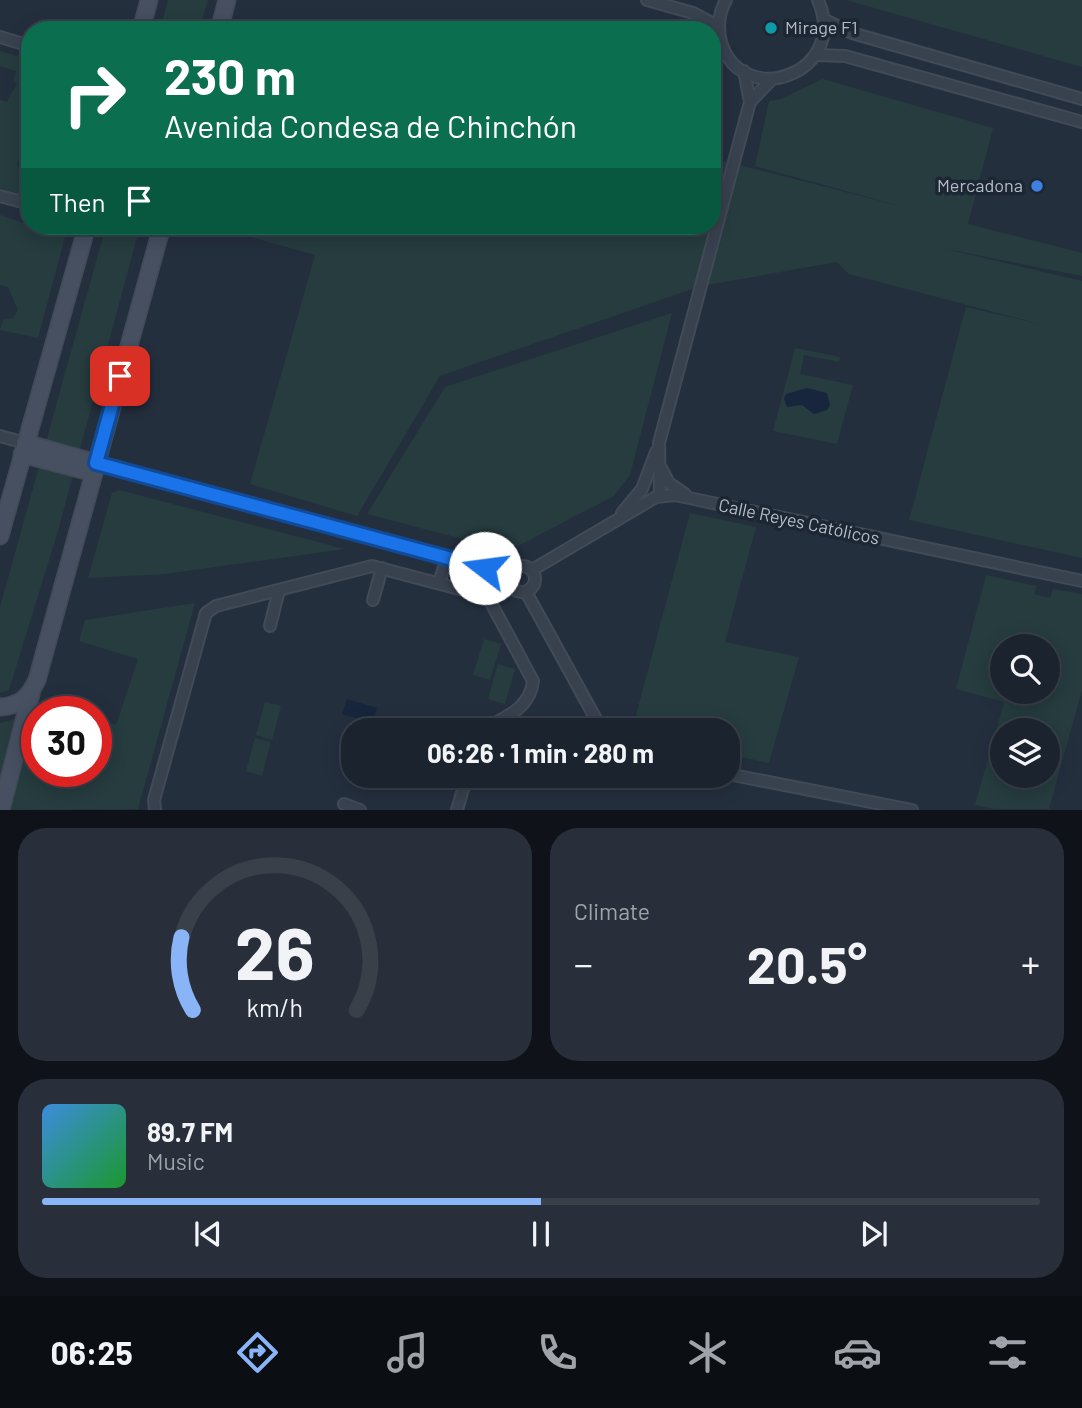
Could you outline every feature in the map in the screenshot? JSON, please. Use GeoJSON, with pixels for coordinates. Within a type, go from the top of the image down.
{"type":"FeatureCollection","features":[{"type":"Feature","properties":{"kind":"street"},"geometry":{"type":"LineString","coordinates":[[143,21],[149,0]]}},
{"type":"Feature","properties":{"kind":"street"},"geometry":{"type":"LineString","coordinates":[[222,21],[228,0]]}},
{"type":"Feature","properties":{"kind":"street"},"geometry":{"type":"LineString","coordinates":[[647,0],[694,13],[708,21]]}},
{"type":"Feature","properties":{"kind":"street"},"geometry":{"type":"LineString","coordinates":[[721,21],[726,0]]}},
{"type":"Feature","properties":{"kind":"street"},"geometry":{"type":"LineString","coordinates":[[750,102],[772,79],[797,72],[816,55],[825,33],[825,20],[818,0]]}},
{"type":"Feature","properties":{"kind":"street"},"geometry":{"type":"LineString","coordinates":[[825,20],[852,33],[1082,99]]}},
{"type":"Feature","properties":{"kind":"street"},"geometry":{"type":"LineString","coordinates":[[721,33],[729,57],[744,71],[772,79]]}},
{"type":"Feature","properties":{"kind":"street"},"geometry":{"type":"LineString","coordinates":[[0,37],[21,43]]}},
{"type":"Feature","properties":{"kind":"street"},"geometry":{"type":"LineString","coordinates":[[816,55],[845,56],[1082,122]]}},
{"type":"Feature","properties":{"kind":"street"},"geometry":{"type":"LineString","coordinates":[[721,211],[750,102],[744,71]]}},
{"type":"Feature","properties":{"kind":"street"},"geometry":{"type":"LineString","coordinates":[[0,196],[21,202]]}},
{"type":"Feature","properties":{"kind":"street"},"geometry":{"type":"LineString","coordinates":[[0,536],[84,235]]}},
{"type":"Feature","properties":{"kind":"street"},"geometry":{"type":"LineString","coordinates":[[1,810],[30,694],[160,235]]}},
{"type":"Feature","properties":{"kind":"street"},"geometry":{"type":"LineString","coordinates":[[617,518],[642,489],[649,474],[715,235]]}},
{"type":"Feature","properties":{"kind":"street"},"geometry":{"type":"LineString","coordinates":[[0,436],[24,449],[510,576]]}},
{"type":"Feature","properties":{"kind":"street"},"geometry":{"type":"LineString","coordinates":[[658,497],[659,443]]}},
{"type":"Feature","properties":{"kind":"street"},"geometry":{"type":"LineString","coordinates":[[660,465],[669,483],[693,499]]}},
{"type":"Feature","properties":{"kind":"street"},"geometry":{"type":"LineString","coordinates":[[649,474],[658,497]]}},
{"type":"Feature","properties":{"kind":"street","name":"Calle Reyes Católicos"},"geometry":{"type":"LineString","coordinates":[[658,497],[674,495],[1082,582]]}},
{"type":"Feature","properties":{"kind":"street"},"geometry":{"type":"LineString","coordinates":[[510,576],[519,566],[532,570],[617,518],[658,497]]}},
{"type":"Feature","properties":{"kind":"street"},"geometry":{"type":"LineString","coordinates":[[439,583],[447,558]]}},
{"type":"Feature","properties":{"kind":"street"},"geometry":{"type":"LineString","coordinates":[[155,810],[154,800],[206,613],[216,607],[279,590],[372,566],[482,595],[490,601],[531,671],[532,694],[524,705],[503,718]]}},
{"type":"Feature","properties":{"kind":"street"},"geometry":{"type":"LineString","coordinates":[[373,600],[382,568]]}},
{"type":"Feature","properties":{"kind":"street"},"geometry":{"type":"LineString","coordinates":[[526,592],[535,583],[532,570]]}},
{"type":"Feature","properties":{"kind":"street"},"geometry":{"type":"LineString","coordinates":[[510,576],[513,589],[526,592],[595,718]]}},
{"type":"Feature","properties":{"kind":"street"},"geometry":{"type":"LineString","coordinates":[[270,626],[279,590]]}},
{"type":"Feature","properties":{"kind":"street"},"geometry":{"type":"LineString","coordinates":[[0,707],[21,702],[30,694]]}},
{"type":"Feature","properties":{"kind":"street"},"geometry":{"type":"LineString","coordinates":[[740,776],[912,810]]}},
{"type":"Feature","properties":{"kind":"street"},"geometry":{"type":"LineString","coordinates":[[457,810],[463,788]]}},
{"type":"Feature","properties":{"kind":"street"},"geometry":{"type":"LineString","coordinates":[[344,804],[360,810]]}},
{"type":"Feature","properties":{"kind":"green space"},"geometry":{"type":"Polygon","coordinates":[[[168,0],[208,0],[202,21],[162,21],[168,0]]]}},
{"type":"Feature","properties":{"kind":"green space"},"geometry":{"type":"Polygon","coordinates":[[[846,0],[1082,0],[1082,67],[846,0]]]}},
{"type":"Feature","properties":{"kind":"green space"},"geometry":{"type":"Polygon","coordinates":[[[0,51],[21,57],[21,158],[17,166],[21,168],[18,180],[21,181],[21,194],[0,188],[0,100],[7,102],[17,83],[13,82],[16,71],[0,66],[0,51]]]}},
{"type":"Feature","properties":{"kind":"green space"},"geometry":{"type":"Polygon","coordinates":[[[823,79],[993,128],[968,224],[1082,253],[1082,276],[941,248],[1082,281],[1082,558],[909,520],[966,307],[1044,325],[849,274],[837,262],[701,286],[440,376],[357,516],[250,484],[315,255],[243,235],[721,235],[721,160],[904,207],[755,166],[769,101],[780,99],[823,79]]]}},
{"type":"Feature","properties":{"kind":"green space"},"geometry":{"type":"Polygon","coordinates":[[[0,215],[21,222],[21,235],[65,237],[38,338],[0,330],[3,320],[13,318],[18,310],[8,287],[0,285],[0,215]]]}},
{"type":"Feature","properties":{"kind":"green space"},"geometry":{"type":"Polygon","coordinates":[[[103,235],[138,235],[58,531],[9,690],[0,693],[0,607],[103,235]]]}},
{"type":"Feature","properties":{"kind":"green space"},"geometry":{"type":"Polygon","coordinates":[[[672,313],[630,475],[614,496],[508,551],[367,514],[445,387],[672,313]]]}},
{"type":"Feature","properties":{"kind":"green space"},"geometry":{"type":"Polygon","coordinates":[[[795,348],[840,357],[839,362],[804,355],[800,374],[853,385],[837,444],[773,431],[795,348]]]}},
{"type":"Feature","properties":{"kind":"green space"},"geometry":{"type":"Polygon","coordinates":[[[119,490],[345,549],[165,574],[88,578],[112,493],[119,490]]]}},
{"type":"Feature","properties":{"kind":"green space"},"geometry":{"type":"Polygon","coordinates":[[[690,513],[756,527],[725,642],[799,657],[769,763],[740,757],[740,718],[635,718],[690,513]]]}},
{"type":"Feature","properties":{"kind":"green space"},"geometry":{"type":"Polygon","coordinates":[[[986,575],[1037,586],[1034,594],[1050,598],[1053,589],[1082,594],[1082,690],[1060,769],[1060,718],[999,718],[1003,704],[1060,704],[1060,634],[990,634],[990,698],[956,689],[986,575]]]}},
{"type":"Feature","properties":{"kind":"green space"},"geometry":{"type":"Polygon","coordinates":[[[195,603],[138,809],[0,810],[0,723],[21,717],[21,787],[112,787],[112,724],[116,725],[138,659],[79,641],[85,620],[195,603]]]}},
{"type":"Feature","properties":{"kind":"green space"},"geometry":{"type":"Polygon","coordinates":[[[484,639],[501,644],[490,680],[473,675],[484,639]]]}},
{"type":"Feature","properties":{"kind":"green space"},"geometry":{"type":"Polygon","coordinates":[[[498,664],[515,669],[505,704],[488,699],[498,664]]]}},
{"type":"Feature","properties":{"kind":"green space"},"geometry":{"type":"Polygon","coordinates":[[[265,702],[281,706],[272,740],[256,735],[265,702]]]}},
{"type":"Feature","properties":{"kind":"green space"},"geometry":{"type":"Polygon","coordinates":[[[255,738],[271,742],[262,776],[246,771],[255,738]]]}},
{"type":"Feature","properties":{"kind":"green space"},"geometry":{"type":"Polygon","coordinates":[[[990,752],[990,788],[1055,788],[1049,809],[994,809],[975,805],[990,752]]]}},
{"type":"Feature","properties":{"kind":"water"},"geometry":{"type":"Polygon","coordinates":[[[807,388],[827,393],[830,405],[827,410],[814,414],[802,405],[787,407],[784,399],[786,394],[807,388]]]}},
{"type":"Feature","properties":{"kind":"water"},"geometry":{"type":"Polygon","coordinates":[[[347,699],[377,708],[374,718],[356,718],[342,714],[347,699]]]}},
{"type":"Feature","properties":{"kind":"place","name":"Mirage F1"},"geometry":{"type":"Point","coordinates":[771,28]}},
{"type":"Feature","properties":{"kind":"place","name":"Mercadona"},"geometry":{"type":"Point","coordinates":[1037,186]}},
{"type":"Feature","properties":{"kind":"route"},"geometry":{"type":"LineString","coordinates":[[120,376],[96,463],[485,568]]}}]}
